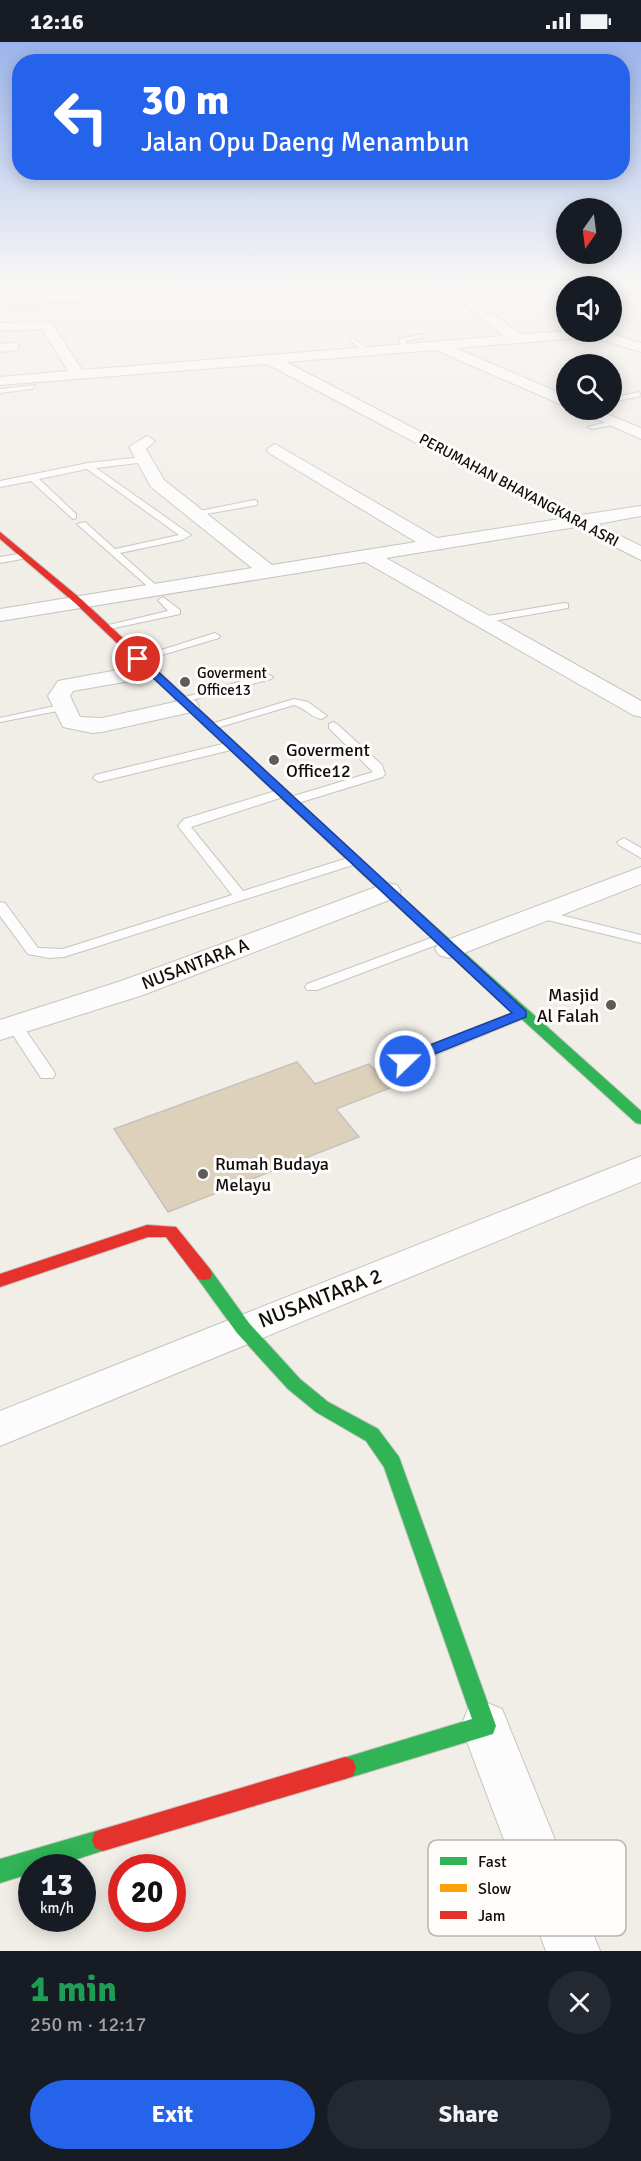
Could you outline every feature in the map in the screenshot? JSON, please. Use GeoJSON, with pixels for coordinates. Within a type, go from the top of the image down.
{"type":"FeatureCollection","features":[{"type":"Feature","properties":{"kind":"main road"},"geometry":{"type":"LineString","coordinates":[[1,536],[78,601],[444,944],[641,1119]]}},
{"type":"Feature","properties":{"kind":"main road"},"geometry":{"type":"LineString","coordinates":[[0,1281],[135,1234],[159,1230],[170,1231],[179,1239],[243,1328],[294,1384],[322,1407],[372,1435],[392,1463],[426,1552],[486,1726],[0,1871]]}},
{"type":"Feature","properties":{"kind":"street"},"geometry":{"type":"LineString","coordinates":[[0,381],[89,373]]}},
{"type":"Feature","properties":{"kind":"street","name":"PERUMAHAN BHAYANGKARA ASRI"},"geometry":{"type":"LineString","coordinates":[[295,373],[641,554]]}},
{"type":"Feature","properties":{"kind":"street"},"geometry":{"type":"LineString","coordinates":[[501,373],[556,397]]}},
{"type":"Feature","properties":{"kind":"street"},"geometry":{"type":"LineString","coordinates":[[609,420],[638,430]]}},
{"type":"Feature","properties":{"kind":"street"},"geometry":{"type":"LineString","coordinates":[[147,441],[137,447],[157,483],[267,571]]}},
{"type":"Feature","properties":{"kind":"street"},"geometry":{"type":"LineString","coordinates":[[275,449],[434,544]]}},
{"type":"Feature","properties":{"kind":"street"},"geometry":{"type":"LineString","coordinates":[[0,615],[78,601],[159,594],[267,571],[641,511]]}},
{"type":"Feature","properties":{"kind":"street"},"geometry":{"type":"LineString","coordinates":[[367,555],[641,710]]}},
{"type":"Feature","properties":{"kind":"street"},"geometry":{"type":"LineString","coordinates":[[144,665],[66,686],[61,690],[59,696],[71,722],[92,726],[185,703]]}},
{"type":"Feature","properties":{"kind":"street"},"geometry":{"type":"LineString","coordinates":[[444,944],[540,914],[641,875]]}},
{"type":"Feature","properties":{"kind":"street","name":"NUSANTARA A"},"geometry":{"type":"LineString","coordinates":[[8,1028],[132,988],[387,891]]}},
{"type":"Feature","properties":{"kind":"street","name":"NUSANTARA 2"},"geometry":{"type":"LineString","coordinates":[[0,1429],[243,1328],[440,1252],[641,1168]]}},
{"type":"Feature","properties":{"kind":"street"},"geometry":{"type":"LineString","coordinates":[[486,1726],[530,1840]]}},
{"type":"Feature","properties":{"kind":"street"},"geometry":{"type":"LineString","coordinates":[[567,1936],[573,1951]]}},
{"type":"Feature","properties":{"kind":"lane"},"geometry":{"type":"LineString","coordinates":[[0,391],[32,387]]}},
{"type":"Feature","properties":{"kind":"lane"},"geometry":{"type":"LineString","coordinates":[[622,398],[639,394]]}},
{"type":"Feature","properties":{"kind":"lane"},"geometry":{"type":"LineString","coordinates":[[592,427],[614,422]]}},
{"type":"Feature","properties":{"kind":"lane"},"geometry":{"type":"LineString","coordinates":[[0,484],[88,466],[143,460]]}},
{"type":"Feature","properties":{"kind":"lane"},"geometry":{"type":"LineString","coordinates":[[88,466],[186,535],[112,552]]}},
{"type":"Feature","properties":{"kind":"lane"},"geometry":{"type":"LineString","coordinates":[[33,478],[73,516]]}},
{"type":"Feature","properties":{"kind":"lane"},"geometry":{"type":"LineString","coordinates":[[195,513],[254,503]]}},
{"type":"Feature","properties":{"kind":"lane"},"geometry":{"type":"LineString","coordinates":[[82,524],[176,612],[105,627]]}},
{"type":"Feature","properties":{"kind":"lane"},"geometry":{"type":"LineString","coordinates":[[0,560],[24,556]]}},
{"type":"Feature","properties":{"kind":"lane"},"geometry":{"type":"LineString","coordinates":[[482,620],[564,606]]}},
{"type":"Feature","properties":{"kind":"lane"},"geometry":{"type":"LineString","coordinates":[[144,665],[215,636]]}},
{"type":"Feature","properties":{"kind":"lane"},"geometry":{"type":"LineString","coordinates":[[185,703],[267,677]]}},
{"type":"Feature","properties":{"kind":"lane"},"geometry":{"type":"LineString","coordinates":[[210,726],[294,702],[304,704],[321,716]]}},
{"type":"Feature","properties":{"kind":"lane"},"geometry":{"type":"LineString","coordinates":[[4,720],[64,706]]}},
{"type":"Feature","properties":{"kind":"lane"},"geometry":{"type":"LineString","coordinates":[[240,896],[184,826],[189,822],[379,774],[378,768],[333,726]]}},
{"type":"Feature","properties":{"kind":"lane"},"geometry":{"type":"LineString","coordinates":[[99,778],[231,746]]}},
{"type":"Feature","properties":{"kind":"lane"},"geometry":{"type":"LineString","coordinates":[[624,842],[641,854]]}},
{"type":"Feature","properties":{"kind":"lane"},"geometry":{"type":"LineString","coordinates":[[0,906],[33,951],[49,954],[64,953],[354,860]]}},
{"type":"Feature","properties":{"kind":"lane"},"geometry":{"type":"LineString","coordinates":[[540,914],[641,939]]}},
{"type":"Feature","properties":{"kind":"lane"},"geometry":{"type":"LineString","coordinates":[[312,987],[444,944]]}},
{"type":"Feature","properties":{"kind":"lane"},"geometry":{"type":"LineString","coordinates":[[405,1061],[522,1014]]}},
{"type":"Feature","properties":{"kind":"lane"},"geometry":{"type":"LineString","coordinates":[[8,1028],[47,1074]]}},
{"type":"Feature","properties":{"kind":"building","name":"Rumah Budaya Melayu"},"geometry":{"type":"Polygon","coordinates":[[[297,1062],[315,1084],[369,1064],[390,1088],[336,1109],[359,1137],[168,1212],[114,1129],[297,1062]]]}},
{"type":"Feature","properties":{"kind":"traffic: fast"},"geometry":{"type":"LineString","coordinates":[[375,879],[641,1119]]}},
{"type":"Feature","properties":{"kind":"traffic: fast"},"geometry":{"type":"LineString","coordinates":[[204,1274],[243,1328],[294,1384],[322,1407],[372,1435],[392,1463],[485,1726],[345,1768]]}},
{"type":"Feature","properties":{"kind":"traffic: fast"},"geometry":{"type":"LineString","coordinates":[[0,1871],[103,1840]]}},
{"type":"Feature","properties":{"kind":"traffic: slow"},"geometry":{"type":"LineString","coordinates":[[167,685],[375,879]]}},
{"type":"Feature","properties":{"kind":"traffic: jam"},"geometry":{"type":"LineString","coordinates":[[0,535],[78,601],[167,685]]}},
{"type":"Feature","properties":{"kind":"traffic: jam"},"geometry":{"type":"LineString","coordinates":[[0,1281],[147,1231],[170,1231],[204,1274]]}},
{"type":"Feature","properties":{"kind":"traffic: jam"},"geometry":{"type":"LineString","coordinates":[[103,1840],[345,1768]]}},
{"type":"Feature","properties":{"kind":"place","name":"Goverment Office13"},"geometry":{"type":"Point","coordinates":[185,682]}},
{"type":"Feature","properties":{"kind":"place","name":"Goverment Office12"},"geometry":{"type":"Point","coordinates":[274,760]}},
{"type":"Feature","properties":{"kind":"place","name":"Masjid Al Falah"},"geometry":{"type":"Point","coordinates":[611,1005]}},
{"type":"Feature","properties":{"kind":"place","name":"Rumah Budaya Melayu"},"geometry":{"type":"Point","coordinates":[203,1174]}},
{"type":"Feature","properties":{"kind":"route"},"geometry":{"type":"LineString","coordinates":[[138,659],[449,949],[522,1014],[405,1061]]}}]}
